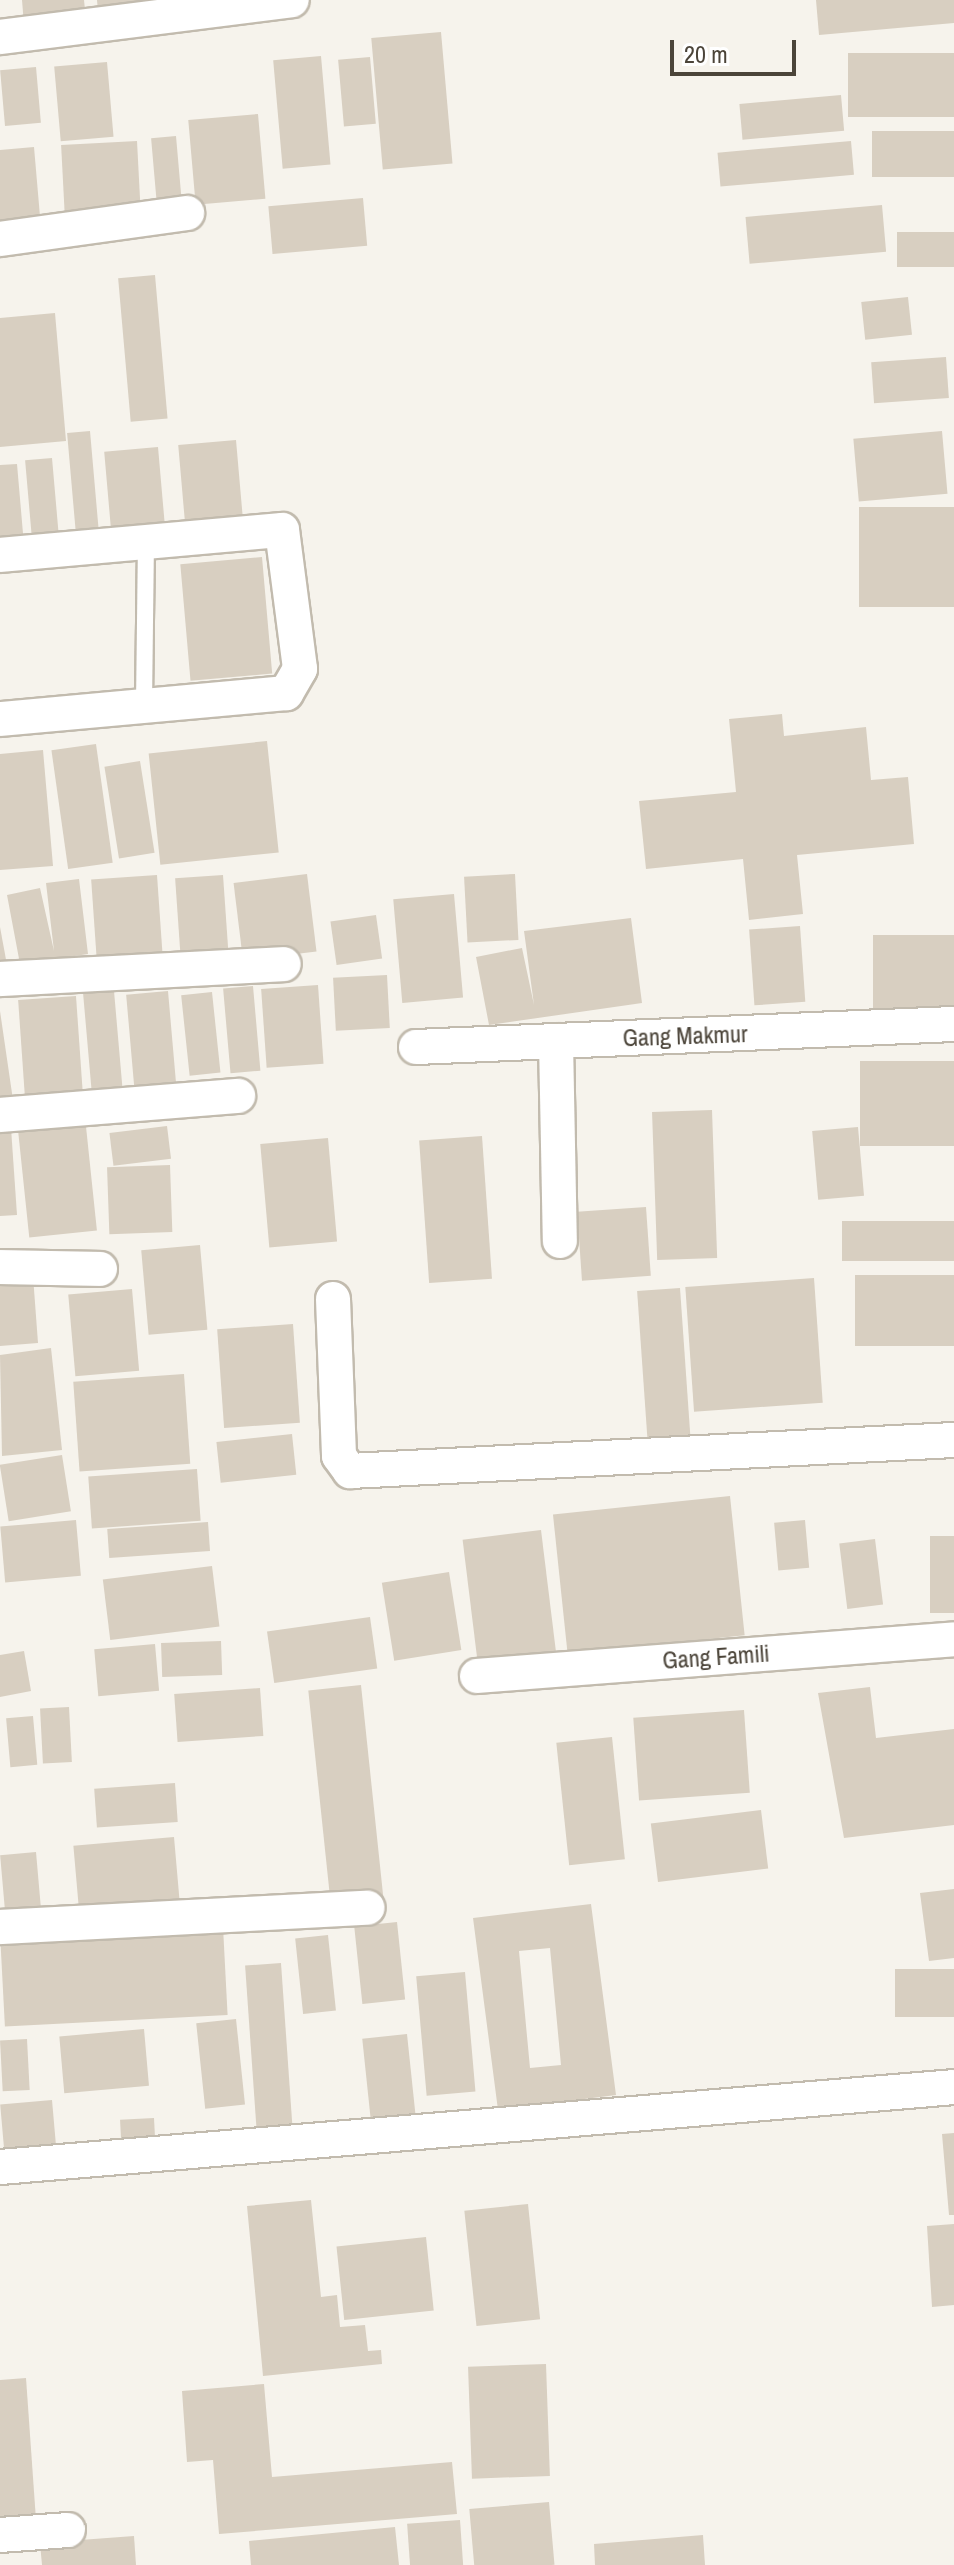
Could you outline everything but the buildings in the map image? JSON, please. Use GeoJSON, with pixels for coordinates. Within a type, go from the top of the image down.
{"type":"FeatureCollection","features":[{"type":"Feature","properties":{"kind":"street"},"geometry":{"type":"LineString","coordinates":[[0,37],[292,0]]}},
{"type":"Feature","properties":{"kind":"street"},"geometry":{"type":"LineString","coordinates":[[0,239],[187,213]]}},
{"type":"Feature","properties":{"kind":"street"},"geometry":{"type":"LineString","coordinates":[[0,555],[282,530],[300,669],[286,693],[0,719]]}},
{"type":"Feature","properties":{"kind":"street"},"geometry":{"type":"LineString","coordinates":[[0,979],[284,964]]}},
{"type":"Feature","properties":{"kind":"street","name":"Gang Makmur"},"geometry":{"type":"LineString","coordinates":[[416,1047],[954,1024]]}},
{"type":"Feature","properties":{"kind":"street"},"geometry":{"type":"LineString","coordinates":[[556,1041],[560,1241]]}},
{"type":"Feature","properties":{"kind":"street"},"geometry":{"type":"LineString","coordinates":[[0,1115],[238,1096]]}},
{"type":"Feature","properties":{"kind":"street"},"geometry":{"type":"LineString","coordinates":[[0,1267],[100,1269]]}},
{"type":"Feature","properties":{"kind":"street"},"geometry":{"type":"LineString","coordinates":[[333,1299],[339,1456],[350,1471],[954,1440]]}},
{"type":"Feature","properties":{"kind":"street","name":"Gang Famili"},"geometry":{"type":"LineString","coordinates":[[477,1676],[954,1639]]}},
{"type":"Feature","properties":{"kind":"street"},"geometry":{"type":"LineString","coordinates":[[0,1927],[368,1908]]}},
{"type":"Feature","properties":{"kind":"street"},"geometry":{"type":"LineString","coordinates":[[0,2167],[954,2087]]}},
{"type":"Feature","properties":{"kind":"street"},"geometry":{"type":"LineString","coordinates":[[0,2535],[68,2530]]}},
{"type":"Feature","properties":{"kind":"lane"},"geometry":{"type":"LineString","coordinates":[[144,704],[146,542]]}}]}
